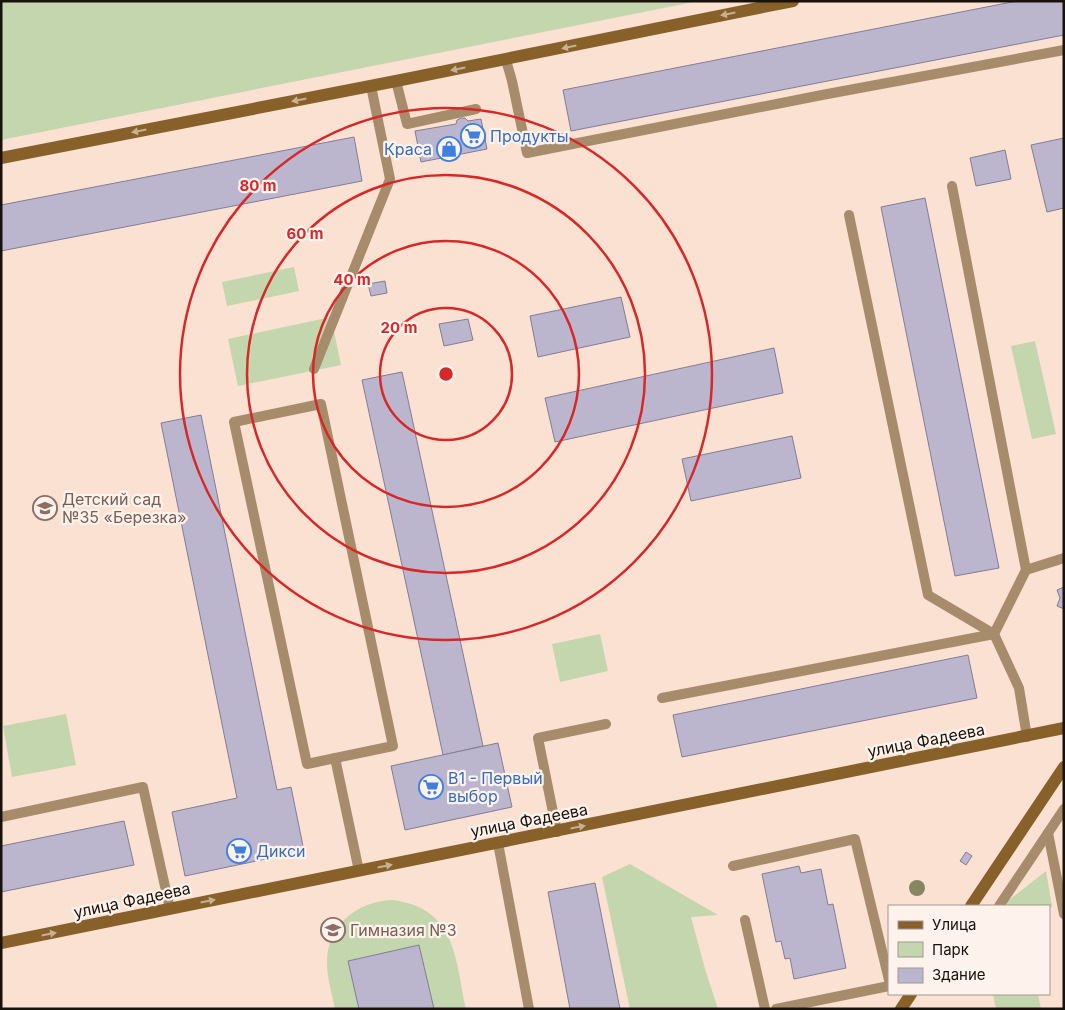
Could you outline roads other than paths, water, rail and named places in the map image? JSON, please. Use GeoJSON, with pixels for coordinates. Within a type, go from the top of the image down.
{"type":"FeatureCollection","features":[{"type":"Feature","properties":{"kind":"street"},"geometry":{"type":"LineString","coordinates":[[1,158],[506,60],[793,1]]}},
{"type":"Feature","properties":{"kind":"street","name":"улица Фадеева"},"geometry":{"type":"LineString","coordinates":[[1,943],[1064,728]]}},
{"type":"Feature","properties":{"kind":"street"},"geometry":{"type":"LineString","coordinates":[[972,905],[1064,768]]}},
{"type":"Feature","properties":{"kind":"street"},"geometry":{"type":"LineString","coordinates":[[901,1009],[910,995]]}},
{"type":"Feature","properties":{"kind":"lane"},"geometry":{"type":"LineString","coordinates":[[506,60],[527,153],[1064,50]]}},
{"type":"Feature","properties":{"kind":"lane"},"geometry":{"type":"LineString","coordinates":[[396,81],[407,124],[476,109]]}},
{"type":"Feature","properties":{"kind":"lane"},"geometry":{"type":"LineString","coordinates":[[314,369],[390,179],[372,86]]}},
{"type":"Feature","properties":{"kind":"lane"},"geometry":{"type":"LineString","coordinates":[[952,186],[1026,570],[994,634]]}},
{"type":"Feature","properties":{"kind":"lane"},"geometry":{"type":"LineString","coordinates":[[849,215],[928,595],[994,634],[1019,688],[1026,737]]}},
{"type":"Feature","properties":{"kind":"lane"},"geometry":{"type":"LineString","coordinates":[[321,404],[393,746],[335,758],[307,764],[234,422],[321,404]]}},
{"type":"Feature","properties":{"kind":"lane"},"geometry":{"type":"LineString","coordinates":[[1026,570],[1064,558]]}},
{"type":"Feature","properties":{"kind":"lane"},"geometry":{"type":"LineString","coordinates":[[662,698],[994,634]]}},
{"type":"Feature","properties":{"kind":"lane"},"geometry":{"type":"LineString","coordinates":[[557,832],[538,738],[606,724]]}},
{"type":"Feature","properties":{"kind":"lane"},"geometry":{"type":"LineString","coordinates":[[335,758],[359,871]]}},
{"type":"Feature","properties":{"kind":"lane"},"geometry":{"type":"LineString","coordinates":[[1,817],[143,787],[170,909]]}},
{"type":"Feature","properties":{"kind":"lane"},"geometry":{"type":"LineString","coordinates":[[1000,905],[1064,809]]}},
{"type":"Feature","properties":{"kind":"lane"},"geometry":{"type":"LineString","coordinates":[[1048,833],[1064,914]]}},
{"type":"Feature","properties":{"kind":"lane"},"geometry":{"type":"LineString","coordinates":[[732,866],[856,838],[888,976]]}},
{"type":"Feature","properties":{"kind":"lane"},"geometry":{"type":"LineString","coordinates":[[498,843],[529,1009]]}},
{"type":"Feature","properties":{"kind":"lane"},"geometry":{"type":"LineString","coordinates":[[745,920],[765,1009]]}},
{"type":"Feature","properties":{"kind":"lane"},"geometry":{"type":"LineString","coordinates":[[776,1009],[888,986]]}},
{"type":"Feature","properties":{"kind":"place","name":"Продукты"},"geometry":{"type":"Point","coordinates":[473,136]}},
{"type":"Feature","properties":{"kind":"place","name":"Краса"},"geometry":{"type":"Point","coordinates":[449,149]}},
{"type":"Feature","properties":{"kind":"place","name":"Детский сад №35 «Березка»"},"geometry":{"type":"Point","coordinates":[45,508]}},
{"type":"Feature","properties":{"kind":"place","name":"В1 - Первый выбор"},"geometry":{"type":"Point","coordinates":[431,787]}},
{"type":"Feature","properties":{"kind":"place","name":"Дикси"},"geometry":{"type":"Point","coordinates":[239,851]}},
{"type":"Feature","properties":{"kind":"place","name":"Гимназия №3"},"geometry":{"type":"Point","coordinates":[333,930]}}]}
